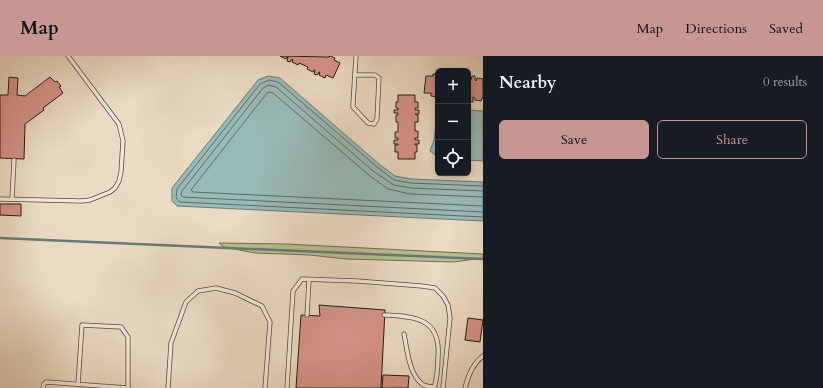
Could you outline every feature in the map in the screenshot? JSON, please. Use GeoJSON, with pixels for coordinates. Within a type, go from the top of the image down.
{"type":"FeatureCollection","features":[{"type":"Feature","properties":{"kind":"lane"},"geometry":{"type":"LineString","coordinates":[[0,199],[82,202],[110,192],[115,188],[119,181],[124,141],[119,124],[68,56]]}},
{"type":"Feature","properties":{"kind":"lane"},"geometry":{"type":"LineString","coordinates":[[355,75],[375,75],[380,78],[377,119],[374,124],[368,123],[353,107],[356,56]]}},
{"type":"Feature","properties":{"kind":"lane"},"geometry":{"type":"LineString","coordinates":[[12,199],[14,160]]}},
{"type":"Feature","properties":{"kind":"lane"},"geometry":{"type":"LineString","coordinates":[[287,388],[293,291],[302,280],[357,281],[435,288],[443,296],[448,305],[450,318],[443,388]]}},
{"type":"Feature","properties":{"kind":"lane"},"geometry":{"type":"LineString","coordinates":[[307,315],[309,280]]}},
{"type":"Feature","properties":{"kind":"lane"},"geometry":{"type":"LineString","coordinates":[[168,388],[171,343],[186,302],[198,291],[216,288],[235,293],[262,306],[270,322],[265,388]]}},
{"type":"Feature","properties":{"kind":"lane"},"geometry":{"type":"LineString","coordinates":[[384,315],[415,318],[425,322],[432,328],[437,337],[439,350],[437,375],[434,388],[423,385],[413,371],[404,334]]}},
{"type":"Feature","properties":{"kind":"lane"},"geometry":{"type":"LineString","coordinates":[[43,388],[46,382],[78,384],[87,387],[101,386],[128,388],[128,337],[120,327],[82,325],[78,384]]}},
{"type":"Feature","properties":{"kind":"lane"},"geometry":{"type":"LineString","coordinates":[[465,388],[477,360],[483,356]]}},
{"type":"Feature","properties":{"kind":"green space"},"geometry":{"type":"Polygon","coordinates":[[[219,243],[286,244],[483,254],[483,258],[453,262],[346,259],[310,255],[255,253],[224,247],[219,243]]]}},
{"type":"Feature","properties":{"kind":"water"},"geometry":{"type":"Polygon","coordinates":[[[268,76],[280,78],[379,164],[395,176],[411,179],[483,182],[483,221],[177,206],[172,201],[172,188],[258,80],[268,76]]]}},
{"type":"Feature","properties":{"kind":"water"},"geometry":{"type":"Polygon","coordinates":[[[471,110],[483,111],[483,161],[471,160],[471,110]]]}},
{"type":"Feature","properties":{"kind":"water"},"geometry":{"type":"Polygon","coordinates":[[[435,132],[435,155],[430,151],[435,132]]]}},
{"type":"Feature","properties":{"kind":"building"},"geometry":{"type":"Polygon","coordinates":[[[280,56],[331,56],[335,58],[334,60],[340,63],[333,78],[326,75],[325,78],[319,75],[320,72],[317,75],[314,74],[315,70],[313,72],[307,69],[308,67],[292,62],[292,59],[290,62],[287,61],[288,57],[286,59],[280,56]]]}},
{"type":"Feature","properties":{"kind":"building"},"geometry":{"type":"Polygon","coordinates":[[[433,74],[435,74],[435,97],[431,96],[431,93],[424,93],[426,76],[433,76],[433,74]]]}},
{"type":"Feature","properties":{"kind":"building"},"geometry":{"type":"Polygon","coordinates":[[[472,76],[475,76],[476,81],[477,78],[483,79],[483,98],[481,101],[475,100],[473,97],[473,102],[471,102],[471,80],[472,76]]]}},
{"type":"Feature","properties":{"kind":"building"},"geometry":{"type":"Polygon","coordinates":[[[9,77],[18,78],[17,95],[25,96],[50,77],[55,82],[57,81],[61,86],[59,87],[63,93],[25,124],[24,159],[0,158],[0,95],[8,95],[9,77]]]}},
{"type":"Feature","properties":{"kind":"building"},"geometry":{"type":"Polygon","coordinates":[[[398,95],[415,95],[415,102],[418,102],[418,108],[415,108],[415,110],[419,110],[419,114],[415,114],[418,115],[418,122],[415,122],[415,131],[418,131],[418,138],[415,138],[415,140],[419,140],[419,144],[415,144],[417,145],[417,152],[415,152],[415,159],[398,159],[398,152],[395,152],[395,145],[398,145],[394,144],[394,140],[398,140],[398,138],[395,138],[395,132],[398,132],[396,115],[398,115],[398,113],[394,113],[394,110],[398,110],[398,108],[396,108],[396,102],[398,102],[398,95]]]}},
{"type":"Feature","properties":{"kind":"building"},"geometry":{"type":"Polygon","coordinates":[[[0,204],[21,204],[21,216],[0,215],[0,204]]]}},
{"type":"Feature","properties":{"kind":"building"},"geometry":{"type":"Polygon","coordinates":[[[319,305],[385,310],[381,388],[296,388],[301,315],[320,316],[319,305]]]}},
{"type":"Feature","properties":{"kind":"building"},"geometry":{"type":"Polygon","coordinates":[[[468,318],[483,320],[480,342],[465,340],[468,318]]]}},
{"type":"Feature","properties":{"kind":"building"},"geometry":{"type":"Polygon","coordinates":[[[383,375],[409,376],[408,388],[382,388],[383,375]]]}},
{"type":"Feature","properties":{"kind":"waterway"},"geometry":{"type":"LineString","coordinates":[[0,238],[483,259]]}}]}
